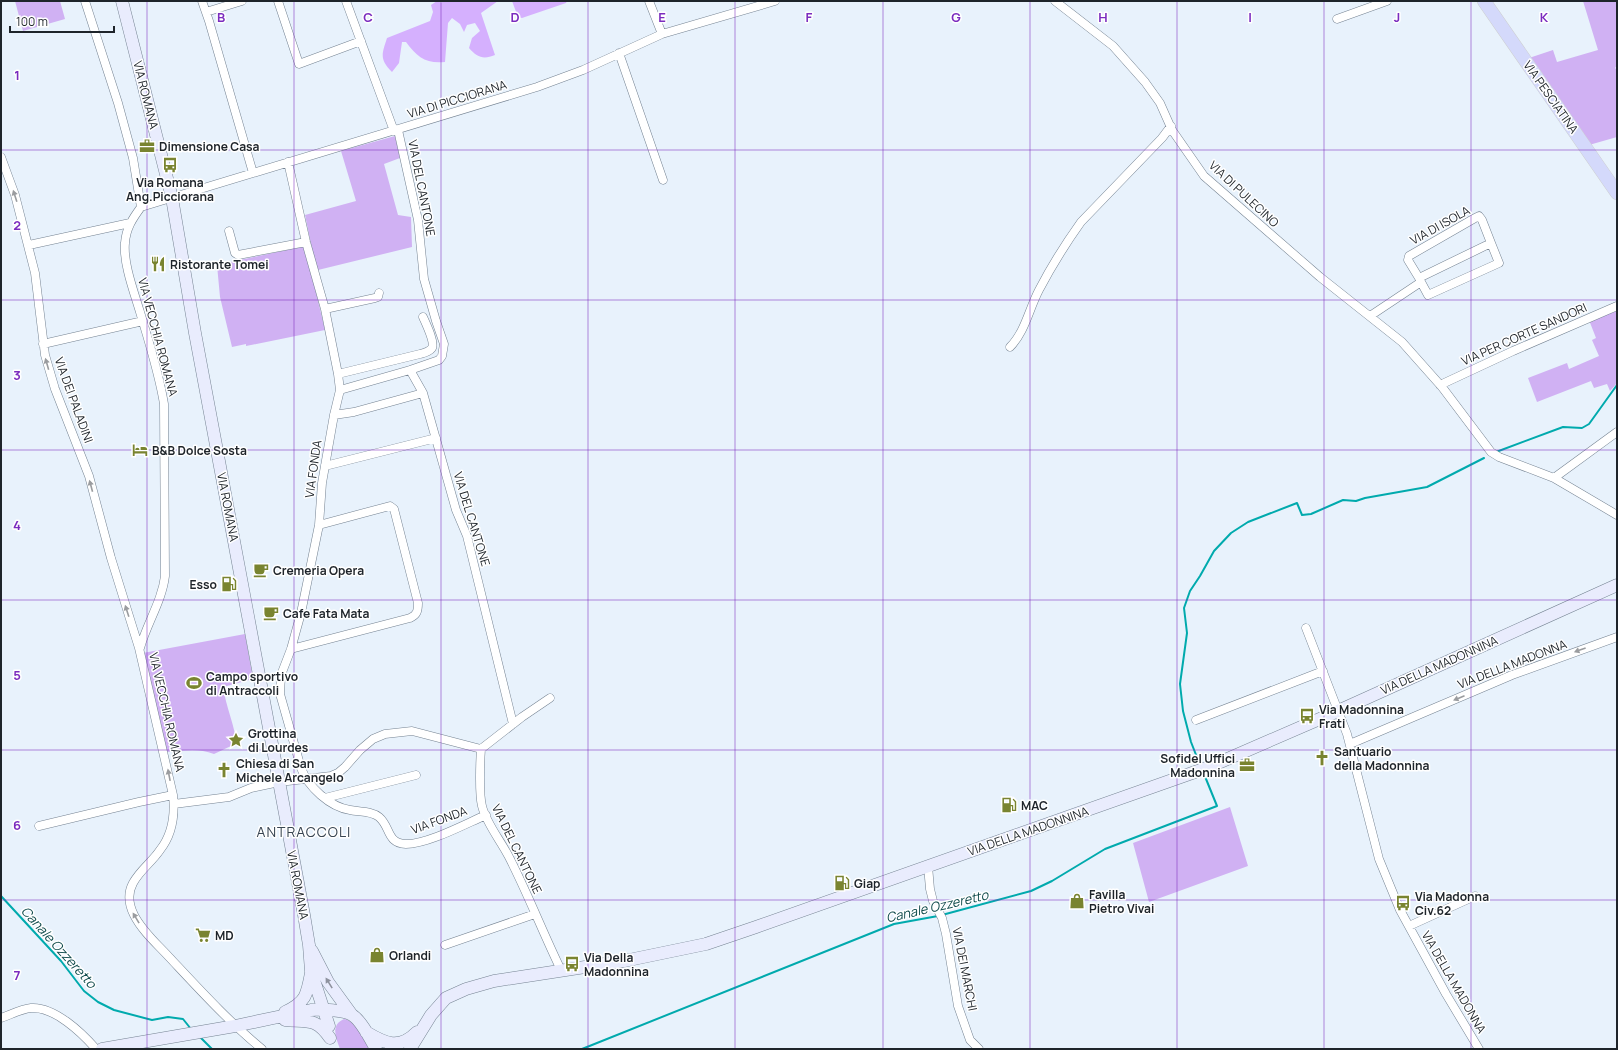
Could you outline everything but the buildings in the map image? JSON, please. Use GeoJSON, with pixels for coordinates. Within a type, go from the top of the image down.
{"type":"FeatureCollection","features":[{"type":"Feature","properties":{"kind":"main road","name":"VIA ROMANA"},"geometry":{"type":"LineString","coordinates":[[122,1],[172,198],[309,945]]}},
{"type":"Feature","properties":{"kind":"main road","name":"VIA PESCIATINA"},"geometry":{"type":"LineString","coordinates":[[1484,1],[1617,193]]}},
{"type":"Feature","properties":{"kind":"main road","name":"VIA DELLA MADONNINA"},"geometry":{"type":"LineString","coordinates":[[426,1022],[446,998],[466,989],[494,981],[624,961],[706,944],[1209,767],[1338,711],[1617,585]]}},
{"type":"Feature","properties":{"kind":"main road"},"geometry":{"type":"LineString","coordinates":[[309,945],[311,971],[331,1038]]}},
{"type":"Feature","properties":{"kind":"main road"},"geometry":{"type":"LineString","coordinates":[[309,945],[328,982],[347,1014],[365,1031],[390,1044],[398,1044],[406,1041],[426,1022]]}},
{"type":"Feature","properties":{"kind":"main road"},"geometry":{"type":"LineString","coordinates":[[270,1019],[299,1006],[307,992],[311,971]]}},
{"type":"Feature","properties":{"kind":"main road"},"geometry":{"type":"LineString","coordinates":[[102,1049],[198,1033],[311,1010],[323,1009],[347,1014]]}},
{"type":"Feature","properties":{"kind":"main road"},"geometry":{"type":"LineString","coordinates":[[331,1038],[336,1016],[347,1014]]}},
{"type":"Feature","properties":{"kind":"main road"},"geometry":{"type":"LineString","coordinates":[[270,1019],[308,1020],[320,1026],[331,1038]]}},
{"type":"Feature","properties":{"kind":"main road"},"geometry":{"type":"LineString","coordinates":[[410,1049],[426,1022]]}},
{"type":"Feature","properties":{"kind":"main road"},"geometry":{"type":"LineString","coordinates":[[365,1031],[376,1049]]}},
{"type":"Feature","properties":{"kind":"street"},"geometry":{"type":"LineString","coordinates":[[85,1],[134,158],[141,207]]}},
{"type":"Feature","properties":{"kind":"street"},"geometry":{"type":"LineString","coordinates":[[202,1],[253,173]]}},
{"type":"Feature","properties":{"kind":"street"},"geometry":{"type":"LineString","coordinates":[[206,12],[242,1]]}},
{"type":"Feature","properties":{"kind":"street"},"geometry":{"type":"LineString","coordinates":[[278,1],[299,64],[361,41]]}},
{"type":"Feature","properties":{"kind":"street"},"geometry":{"type":"LineString","coordinates":[[346,1],[396,130]]}},
{"type":"Feature","properties":{"kind":"street"},"geometry":{"type":"LineString","coordinates":[[649,1],[662,34]]}},
{"type":"Feature","properties":{"kind":"street","name":"VIA DI PICCIORANA"},"geometry":{"type":"LineString","coordinates":[[141,207],[538,87],[662,34],[775,1]]}},
{"type":"Feature","properties":{"kind":"street","name":"VIA DI PULECINO"},"geometry":{"type":"LineString","coordinates":[[1055,1],[1113,46],[1145,82],[1160,103],[1170,126],[1204,176],[1217,189],[1320,277],[1402,342],[1440,385],[1491,452],[1499,457],[1554,478],[1617,515]]}},
{"type":"Feature","properties":{"kind":"street"},"geometry":{"type":"LineString","coordinates":[[1337,19],[1387,1]]}},
{"type":"Feature","properties":{"kind":"street"},"geometry":{"type":"LineString","coordinates":[[619,53],[663,180]]}},
{"type":"Feature","properties":{"kind":"street"},"geometry":{"type":"LineString","coordinates":[[1010,347],[1017,340],[1039,290],[1071,235],[1081,222],[1162,138],[1170,126]]}},
{"type":"Feature","properties":{"kind":"street","name":"VIA DEL CANTONE"},"geometry":{"type":"LineString","coordinates":[[340,390],[410,370],[439,360],[442,356],[444,344],[424,279],[418,220],[396,130]]}},
{"type":"Feature","properties":{"kind":"street","name":"VIA DEI PALADINI"},"geometry":{"type":"LineString","coordinates":[[1,157],[15,195],[29,245],[37,286],[43,344],[48,368],[89,476],[111,558],[139,648]]}},
{"type":"Feature","properties":{"kind":"street","name":"VIA FONDA"},"geometry":{"type":"LineString","coordinates":[[288,162],[306,242],[325,309],[340,390],[325,466],[319,525],[301,613],[291,649],[281,675],[280,694],[301,768],[305,778],[325,798],[342,809],[372,814],[379,817],[393,839],[398,842],[406,844],[416,843],[486,816]]}},
{"type":"Feature","properties":{"kind":"street","name":"VIA VECCHIA ROMANA"},"geometry":{"type":"LineString","coordinates":[[141,207],[130,223],[126,234],[125,251],[130,277],[162,389],[164,404],[166,545],[164,586],[139,648],[174,804],[171,824],[164,843],[160,850],[136,877],[129,894],[131,908],[134,916],[161,948],[235,1026],[262,1049]]}},
{"type":"Feature","properties":{"kind":"street","name":"VIA DI ISOLA"},"geometry":{"type":"LineString","coordinates":[[1479,216],[1499,263],[1428,295],[1420,280],[1408,260],[1409,256],[1479,216]]}},
{"type":"Feature","properties":{"kind":"street"},"geometry":{"type":"LineString","coordinates":[[29,245],[130,223]]}},
{"type":"Feature","properties":{"kind":"street"},"geometry":{"type":"LineString","coordinates":[[229,231],[235,253],[240,256],[306,242]]}},
{"type":"Feature","properties":{"kind":"street"},"geometry":{"type":"LineString","coordinates":[[1370,316],[1420,280],[1491,243]]}},
{"type":"Feature","properties":{"kind":"street"},"geometry":{"type":"LineString","coordinates":[[325,309],[375,298],[378,297],[379,293]]}},
{"type":"Feature","properties":{"kind":"street","name":"VIA PER CORTE SANDORI"},"geometry":{"type":"LineString","coordinates":[[1440,385],[1513,351],[1617,306]]}},
{"type":"Feature","properties":{"kind":"street"},"geometry":{"type":"LineString","coordinates":[[338,374],[420,354],[430,350],[433,342],[423,317]]}},
{"type":"Feature","properties":{"kind":"street"},"geometry":{"type":"LineString","coordinates":[[43,344],[143,321]]}},
{"type":"Feature","properties":{"kind":"street","name":"VIA DEL CANTONE"},"geometry":{"type":"LineString","coordinates":[[410,370],[423,393],[456,510],[467,536],[513,724]]}},
{"type":"Feature","properties":{"kind":"street"},"geometry":{"type":"LineString","coordinates":[[334,415],[354,412],[423,393]]}},
{"type":"Feature","properties":{"kind":"street"},"geometry":{"type":"LineString","coordinates":[[1554,478],[1617,432]]}},
{"type":"Feature","properties":{"kind":"street"},"geometry":{"type":"LineString","coordinates":[[325,466],[436,438]]}},
{"type":"Feature","properties":{"kind":"street"},"geometry":{"type":"LineString","coordinates":[[291,649],[410,618],[416,614],[418,610],[418,603],[394,509],[390,506],[319,525]]}},
{"type":"Feature","properties":{"kind":"street","name":"VIA DELLA MADONNA"},"geometry":{"type":"LineString","coordinates":[[1306,628],[1350,744],[1379,859],[1400,910],[1446,994],[1479,1049]]}},
{"type":"Feature","properties":{"kind":"street","name":"VIA DELLA MADONNA"},"geometry":{"type":"LineString","coordinates":[[1350,744],[1512,675],[1617,637]]}},
{"type":"Feature","properties":{"kind":"street"},"geometry":{"type":"LineString","coordinates":[[1196,720],[1323,671]]}},
{"type":"Feature","properties":{"kind":"street"},"geometry":{"type":"LineString","coordinates":[[174,804],[229,797],[251,788],[305,778],[325,777],[338,773],[368,742],[385,734],[412,731],[481,749],[550,698]]}},
{"type":"Feature","properties":{"kind":"street","name":"VIA DEL CANTONE"},"geometry":{"type":"LineString","coordinates":[[481,749],[480,764],[482,806],[509,858],[561,970]]}},
{"type":"Feature","properties":{"kind":"street"},"geometry":{"type":"LineString","coordinates":[[325,798],[416,775]]}},
{"type":"Feature","properties":{"kind":"street"},"geometry":{"type":"LineString","coordinates":[[39,826],[173,795]]}},
{"type":"Feature","properties":{"kind":"street","name":"VIA DEI MARCHI"},"geometry":{"type":"LineString","coordinates":[[928,866],[930,889],[941,916],[946,934],[958,1006],[970,1040],[979,1049]]}},
{"type":"Feature","properties":{"kind":"street"},"geometry":{"type":"LineString","coordinates":[[1409,926],[1475,896]]}},
{"type":"Feature","properties":{"kind":"street"},"geometry":{"type":"LineString","coordinates":[[445,945],[535,914]]}},
{"type":"Feature","properties":{"kind":"street"},"geometry":{"type":"LineString","coordinates":[[1,1018],[31,1008],[47,1010],[62,1018],[96,1049]]}},
{"type":"Feature","properties":{"kind":"shaded area"},"geometry":{"type":"Polygon","coordinates":[[[15,1],[60,1],[65,19],[23,31],[15,1]]]}},
{"type":"Feature","properties":{"kind":"shaded area"},"geometry":{"type":"Polygon","coordinates":[[[437,1],[442,3],[441,1],[498,1],[481,13],[495,55],[491,57],[480,57],[475,54],[469,48],[472,38],[480,31],[475,23],[467,25],[464,32],[460,24],[452,18],[448,23],[445,62],[427,61],[414,52],[406,42],[402,42],[399,63],[392,72],[383,60],[383,52],[387,38],[430,21],[433,12],[431,5],[437,1]]]}},
{"type":"Feature","properties":{"kind":"shaded area"},"geometry":{"type":"Polygon","coordinates":[[[512,1],[567,1],[566,3],[522,18],[518,17],[512,1]]]}},
{"type":"Feature","properties":{"kind":"shaded area"},"geometry":{"type":"Polygon","coordinates":[[[1583,1],[1617,1],[1617,65],[1615,68],[1617,70],[1617,137],[1589,145],[1529,58],[1553,50],[1557,62],[1598,50],[1583,1]]]}},
{"type":"Feature","properties":{"kind":"shaded area"},"geometry":{"type":"Polygon","coordinates":[[[395,136],[400,158],[384,164],[398,215],[411,217],[412,247],[318,270],[314,259],[305,215],[356,201],[341,151],[395,136]]]}},
{"type":"Feature","properties":{"kind":"shaded area"},"geometry":{"type":"Polygon","coordinates":[[[305,246],[325,330],[246,346],[246,344],[232,347],[220,297],[217,265],[305,246]]]}},
{"type":"Feature","properties":{"kind":"shaded area"},"geometry":{"type":"Polygon","coordinates":[[[1617,311],[1617,383],[1610,391],[1607,384],[1594,388],[1591,381],[1537,402],[1528,378],[1567,363],[1569,369],[1599,356],[1592,340],[1596,338],[1589,320],[1617,311]]]}},
{"type":"Feature","properties":{"kind":"shaded area","name":"Campo sportivo di Antraccoli"},"geometry":{"type":"Polygon","coordinates":[[[245,634],[253,679],[223,687],[237,746],[231,746],[214,754],[196,750],[167,752],[143,653],[245,634]]]}},
{"type":"Feature","properties":{"kind":"shaded area"},"geometry":{"type":"Polygon","coordinates":[[[1230,807],[1248,866],[1149,902],[1133,843],[1230,807]]]}},
{"type":"Feature","properties":{"kind":"shaded area"},"geometry":{"type":"Polygon","coordinates":[[[344,1019],[353,1023],[369,1049],[340,1049],[335,1032],[337,1025],[344,1019]]]}},
{"type":"Feature","properties":{"kind":"waterway","name":"Canale Ozzeretto"},"geometry":{"type":"LineString","coordinates":[[1496,452],[1563,427],[1582,428],[1589,424],[1617,385]]}},
{"type":"Feature","properties":{"kind":"waterway","name":"Canale Ozzeretto"},"geometry":{"type":"LineString","coordinates":[[1200,765],[1191,742],[1183,711],[1180,684],[1187,633],[1184,608],[1190,591],[1214,551],[1231,533],[1248,522],[1297,503],[1302,515],[1311,514],[1343,500],[1356,501],[1365,498],[1427,487],[1484,458]]}},
{"type":"Feature","properties":{"kind":"waterway","name":"Canale Ozzeretto"},"geometry":{"type":"LineString","coordinates":[[942,915],[1031,891],[1052,881],[1105,849],[1217,806],[1204,774]]}},
{"type":"Feature","properties":{"kind":"waterway","name":"Canale Ozzeretto"},"geometry":{"type":"LineString","coordinates":[[1,896],[61,961],[84,991],[98,1002],[114,1010],[152,1020],[168,1017],[183,1019],[191,1029]]}},
{"type":"Feature","properties":{"kind":"waterway","name":"Canale Ozzeretto"},"geometry":{"type":"LineString","coordinates":[[582,1049],[894,924],[938,916]]}},
{"type":"Feature","properties":{"kind":"waterway","name":"Canale Ozzeretto"},"geometry":{"type":"LineString","coordinates":[[200,1037],[212,1049]]}},
{"type":"Feature","properties":{"kind":"place","name":"Dimensione Casa"},"geometry":{"type":"Point","coordinates":[147,146]}},
{"type":"Feature","properties":{"kind":"place","name":"Via Romana Ang.Picciorana"},"geometry":{"type":"Point","coordinates":[170,165]}},
{"type":"Feature","properties":{"kind":"place","name":"Ristorante Tomei"},"geometry":{"type":"Point","coordinates":[158,264]}},
{"type":"Feature","properties":{"kind":"place","name":"B&B Dolce Sosta"},"geometry":{"type":"Point","coordinates":[140,450]}},
{"type":"Feature","properties":{"kind":"place","name":"Cremeria Opera"},"geometry":{"type":"Point","coordinates":[261,570]}},
{"type":"Feature","properties":{"kind":"place","name":"Esso"},"geometry":{"type":"Point","coordinates":[229,584]}},
{"type":"Feature","properties":{"kind":"place","name":"Cafe Fata Mata"},"geometry":{"type":"Point","coordinates":[271,613]}},
{"type":"Feature","properties":{"kind":"place","name":"Campo sportivo di Antraccoli"},"geometry":{"type":"Point","coordinates":[194,683]}},
{"type":"Feature","properties":{"kind":"place","name":"Via Madonnina Frati"},"geometry":{"type":"Point","coordinates":[1307,716]}},
{"type":"Feature","properties":{"kind":"place","name":"Grottina di Lourdes"},"geometry":{"type":"Point","coordinates":[236,740]}},
{"type":"Feature","properties":{"kind":"place","name":"Santuario della Madonnina"},"geometry":{"type":"Point","coordinates":[1322,758]}},
{"type":"Feature","properties":{"kind":"place","name":"Sofidel Uffici Madonnina"},"geometry":{"type":"Point","coordinates":[1247,765]}},
{"type":"Feature","properties":{"kind":"place","name":"Chiesa di San Michele Arcangelo"},"geometry":{"type":"Point","coordinates":[224,770]}},
{"type":"Feature","properties":{"kind":"place","name":"MAC"},"geometry":{"type":"Point","coordinates":[1009,805]}},
{"type":"Feature","properties":{"kind":"place","name":"Giap"},"geometry":{"type":"Point","coordinates":[842,883]}},
{"type":"Feature","properties":{"kind":"place","name":"Favilla Pietro Vivai"},"geometry":{"type":"Point","coordinates":[1077,901]}},
{"type":"Feature","properties":{"kind":"place","name":"Via Madonna Civ.62"},"geometry":{"type":"Point","coordinates":[1403,903]}},
{"type":"Feature","properties":{"kind":"place","name":"MD"},"geometry":{"type":"Point","coordinates":[203,935]}},
{"type":"Feature","properties":{"kind":"place","name":"Orlandi"},"geometry":{"type":"Point","coordinates":[377,955]}},
{"type":"Feature","properties":{"kind":"place","name":"Via Della Madonnina"},"geometry":{"type":"Point","coordinates":[572,964]}},
{"type":"Feature","properties":{"kind":"district","name":"ANTRACCOLI"},"geometry":{"type":"Point","coordinates":[304,831]}}]}
